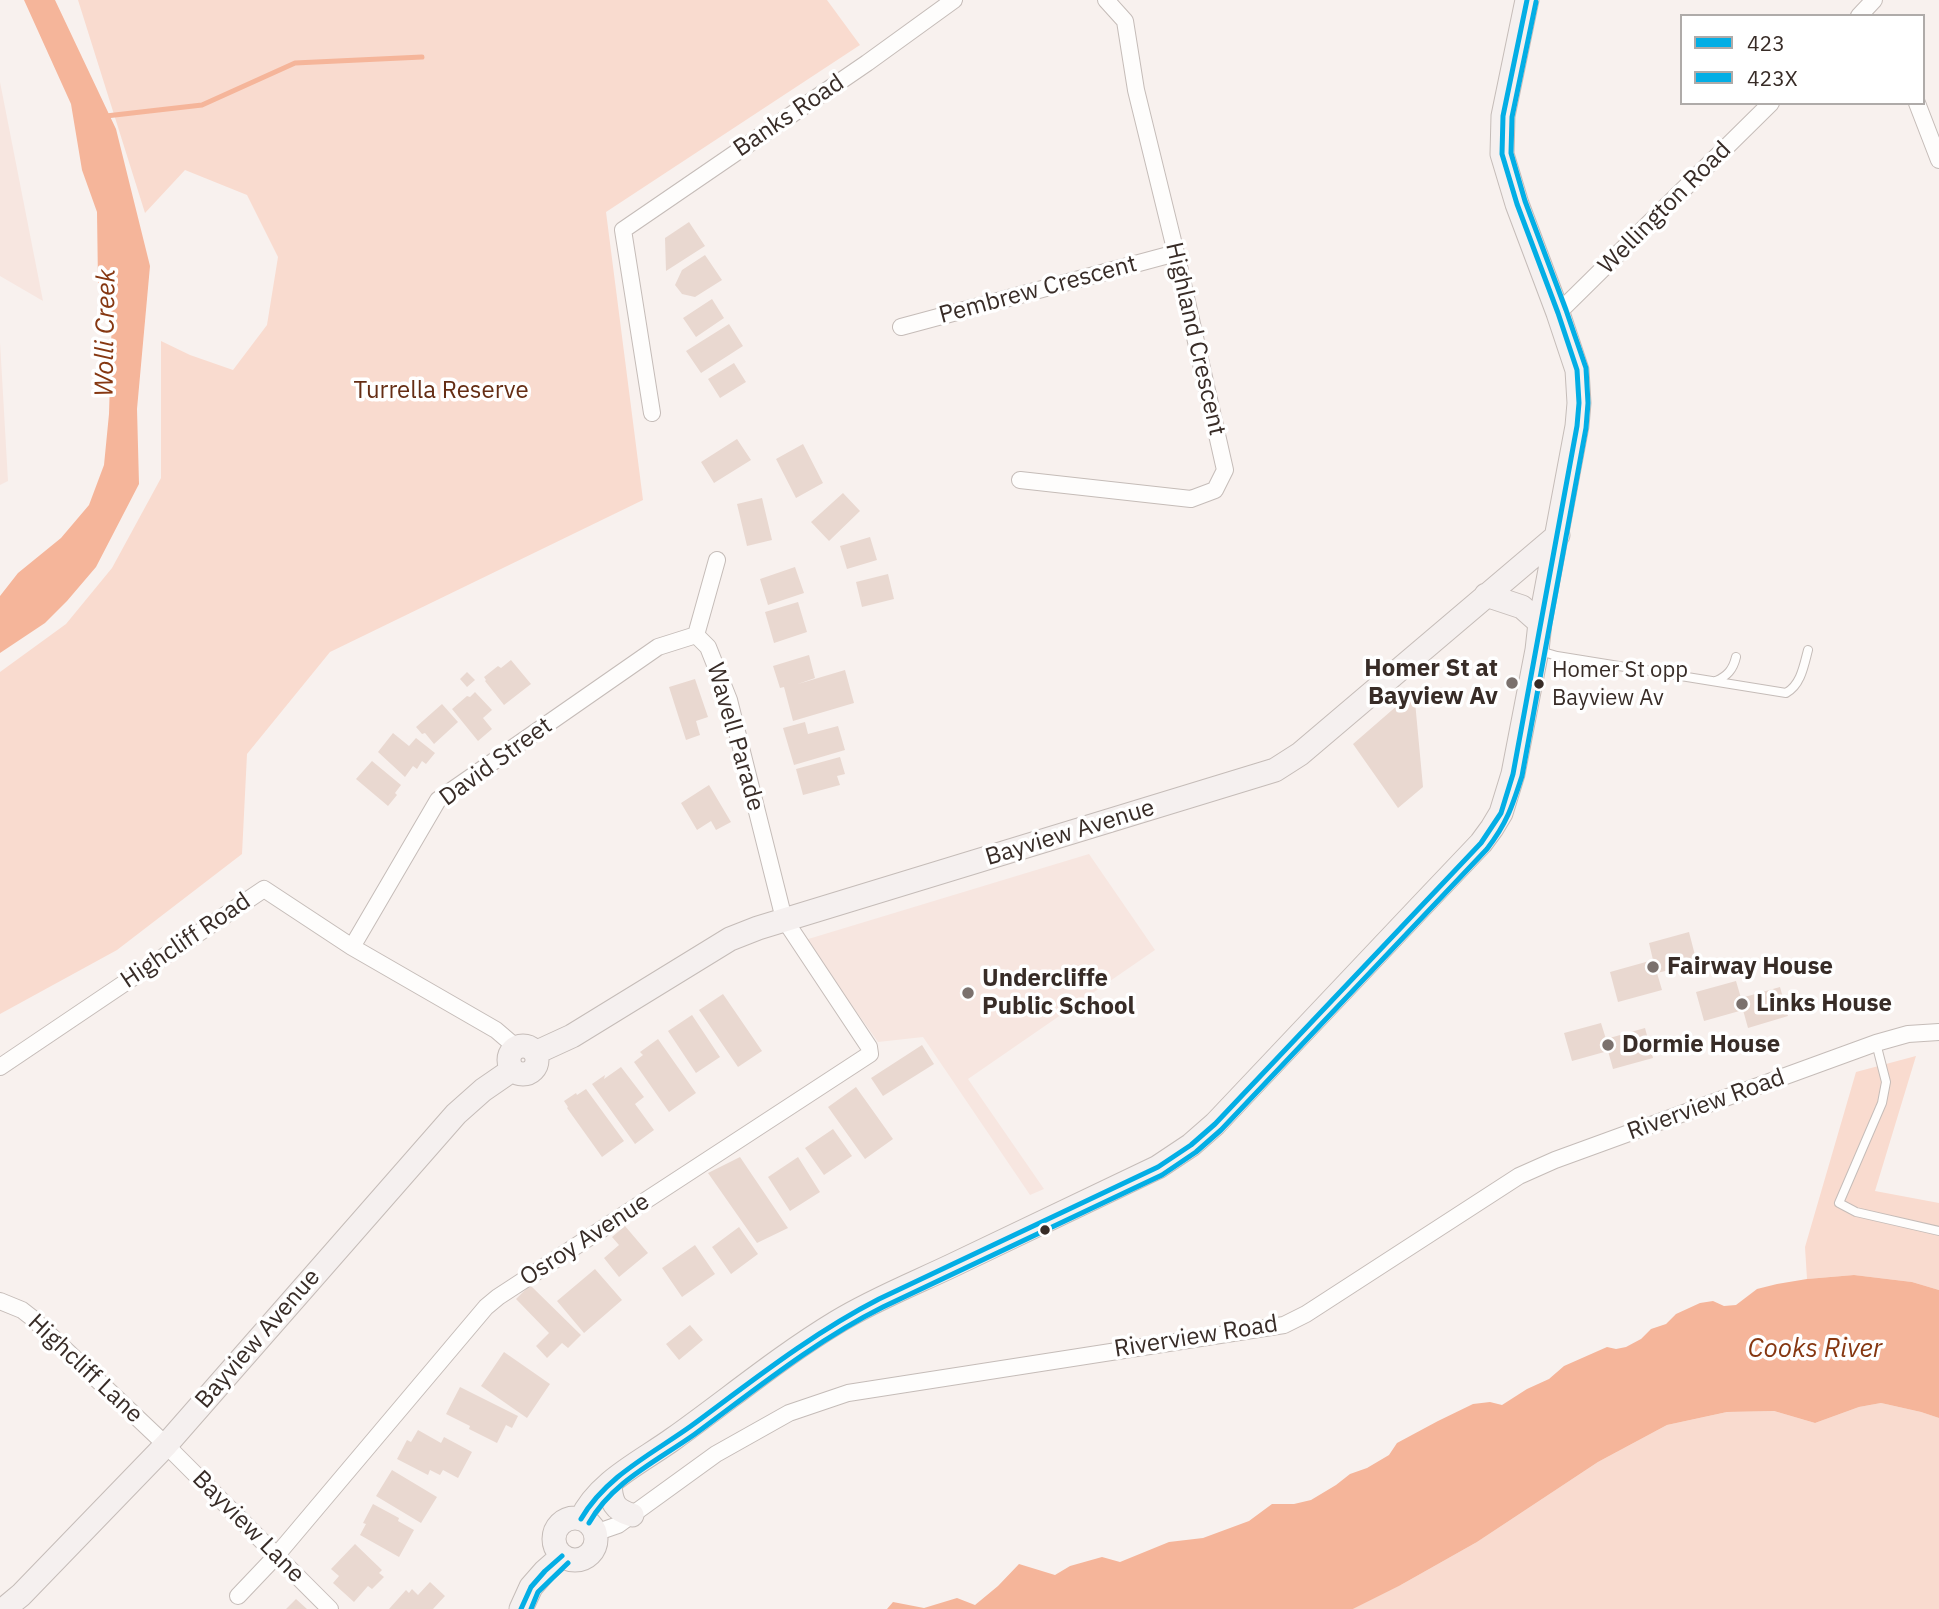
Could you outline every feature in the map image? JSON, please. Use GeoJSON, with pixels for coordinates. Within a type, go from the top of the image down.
{"type":"FeatureCollection","features":[{"type":"Feature","properties":{"kind":"main road"},"geometry":{"type":"LineString","coordinates":[[588,1526],[573,1518],[557,1528],[555,1545],[562,1556],[574,1559],[587,1556],[594,1546],[585,1511],[610,1484],[790,1351],[839,1320],[892,1293],[1158,1167],[1203,1135],[1481,843],[1492,828],[1508,795],[1537,650],[1579,403],[1577,369],[1517,204],[1502,154],[1503,116],[1527,0]]}},
{"type":"Feature","properties":{"kind":"main road","name":"Bayview Avenue"},"geometry":{"type":"LineString","coordinates":[[4,1609],[21,1595],[166,1445],[456,1114],[522,1057],[572,1036],[730,939],[784,919],[1275,770],[1287,764],[1558,534]]}},
{"type":"Feature","properties":{"kind":"main road"},"geometry":{"type":"LineString","coordinates":[[1486,595],[1522,607],[1541,623]]}},
{"type":"Feature","properties":{"kind":"main road"},"geometry":{"type":"LineString","coordinates":[[610,1484],[612,1502],[616,1508],[632,1515]]}},
{"type":"Feature","properties":{"kind":"main road"},"geometry":{"type":"LineString","coordinates":[[521,1609],[531,1587],[562,1556]]}},
{"type":"Feature","properties":{"kind":"street","name":"Banks Road"},"geometry":{"type":"LineString","coordinates":[[652,413],[623,230],[954,0]]}},
{"type":"Feature","properties":{"kind":"street","name":"Highland Crescent"},"geometry":{"type":"LineString","coordinates":[[1020,480],[1191,499],[1215,490],[1225,470],[1136,90],[1125,21],[1106,0]]}},
{"type":"Feature","properties":{"kind":"street"},"geometry":{"type":"LineString","coordinates":[[1861,14],[1875,0]]}},
{"type":"Feature","properties":{"kind":"street","name":"Wellington Road"},"geometry":{"type":"LineString","coordinates":[[1558,313],[1769,105]]}},
{"type":"Feature","properties":{"kind":"street"},"geometry":{"type":"LineString","coordinates":[[1918,105],[1939,160]]}},
{"type":"Feature","properties":{"kind":"street","name":"Pembrew Crescent"},"geometry":{"type":"LineString","coordinates":[[901,327],[1176,253]]}},
{"type":"Feature","properties":{"kind":"street","name":"Wavell Parade"},"geometry":{"type":"LineString","coordinates":[[716,560],[696,635],[708,647],[729,700],[784,919]]}},
{"type":"Feature","properties":{"kind":"street","name":"David Street"},"geometry":{"type":"LineString","coordinates":[[352,947],[439,800],[658,648],[696,635]]}},
{"type":"Feature","properties":{"kind":"street","name":"Highcliff Road"},"geometry":{"type":"LineString","coordinates":[[2,1062],[264,889],[352,947],[496,1030],[522,1057]]}},
{"type":"Feature","properties":{"kind":"street","name":"Osroy Avenue"},"geometry":{"type":"LineString","coordinates":[[238,1596],[276,1556],[492,1302],[870,1054],[869,1047],[784,919]]}},
{"type":"Feature","properties":{"kind":"street","name":"Riverview Road"},"geometry":{"type":"LineString","coordinates":[[588,1526],[618,1525],[716,1454],[789,1413],[848,1393],[1284,1325],[1306,1314],[1519,1176],[1555,1160],[1876,1043],[1908,1034],[1939,1032]]}},
{"type":"Feature","properties":{"kind":"street","name":"Highcliff Lane"},"geometry":{"type":"LineString","coordinates":[[0,1301],[31,1317],[166,1445]]}},
{"type":"Feature","properties":{"kind":"street","name":"Bayview Lane"},"geometry":{"type":"LineString","coordinates":[[166,1445],[331,1609]]}},
{"type":"Feature","properties":{"kind":"lane"},"geometry":{"type":"LineString","coordinates":[[1537,650],[1557,656],[1786,693],[1793,690],[1800,678],[1808,650]]}},
{"type":"Feature","properties":{"kind":"lane"},"geometry":{"type":"LineString","coordinates":[[1716,681],[1725,677],[1733,667],[1736,657]]}},
{"type":"Feature","properties":{"kind":"lane"},"geometry":{"type":"LineString","coordinates":[[1876,1043],[1886,1082],[1882,1103],[1839,1203],[1856,1212],[1939,1231]]}},
{"type":"Feature","properties":{"kind":"shaded area"},"geometry":{"type":"Polygon","coordinates":[[[0,82],[43,301],[0,276],[0,82]]]}},
{"type":"Feature","properties":{"kind":"shaded area"},"geometry":{"type":"Polygon","coordinates":[[[0,342],[8,481],[0,485],[0,342]]]}},
{"type":"Feature","properties":{"kind":"shaded area","name":"Undercliffe Public School"},"geometry":{"type":"Polygon","coordinates":[[[1089,854],[1155,950],[968,1079],[1044,1189],[1030,1195],[923,1037],[878,1042],[805,940],[1089,854]]]}},
{"type":"Feature","properties":{"kind":"green space","name":"Turrella Reserve"},"geometry":{"type":"Polygon","coordinates":[[[78,0],[827,0],[860,45],[606,212],[643,500],[330,652],[247,754],[242,854],[117,950],[0,1014],[0,672],[66,624],[112,568],[161,478],[161,341],[190,355],[233,370],[267,325],[278,257],[247,195],[185,170],[145,213],[78,0]]]}},
{"type":"Feature","properties":{"kind":"green space"},"geometry":{"type":"Polygon","coordinates":[[[1916,1056],[1875,1191],[1939,1203],[1939,1290],[1912,1282],[1854,1275],[1807,1279],[1805,1247],[1856,1072],[1916,1056]]]}},
{"type":"Feature","properties":{"kind":"green space"},"geometry":{"type":"Polygon","coordinates":[[[1881,1403],[1939,1418],[1939,1609],[1353,1609],[1477,1542],[1598,1462],[1667,1425],[1727,1412],[1774,1411],[1815,1423],[1859,1407],[1881,1403]]]}},
{"type":"Feature","properties":{"kind":"water"},"geometry":{"type":"Polygon","coordinates":[[[24,0],[55,0],[116,129],[150,266],[137,409],[139,484],[96,567],[45,623],[0,653],[0,596],[18,573],[61,538],[89,505],[104,465],[109,414],[112,313],[98,283],[97,212],[82,170],[71,104],[24,0]]]}},
{"type":"Feature","properties":{"kind":"water","name":"Cooks River"},"geometry":{"type":"Polygon","coordinates":[[[1854,1275],[1912,1282],[1939,1290],[1939,1418],[1881,1403],[1859,1407],[1815,1423],[1774,1411],[1727,1412],[1667,1425],[1598,1462],[1477,1542],[1353,1609],[887,1609],[893,1602],[924,1608],[957,1598],[975,1605],[1019,1564],[1055,1575],[1070,1566],[1102,1557],[1120,1562],[1169,1542],[1203,1538],[1249,1521],[1272,1504],[1294,1504],[1311,1500],[1350,1474],[1389,1455],[1397,1443],[1438,1421],[1473,1404],[1490,1402],[1502,1405],[1549,1379],[1564,1366],[1607,1347],[1626,1347],[1641,1339],[1651,1329],[1666,1324],[1676,1314],[1700,1303],[1713,1301],[1724,1306],[1736,1305],[1757,1289],[1807,1279],[1854,1275]]]}},
{"type":"Feature","properties":{"kind":"building"},"geometry":{"type":"Polygon","coordinates":[[[689,222],[705,246],[666,271],[665,238],[689,222]]]}},
{"type":"Feature","properties":{"kind":"building"},"geometry":{"type":"Polygon","coordinates":[[[705,255],[722,280],[695,297],[682,294],[675,285],[682,270],[705,255]]]}},
{"type":"Feature","properties":{"kind":"building"},"geometry":{"type":"Polygon","coordinates":[[[712,299],[724,318],[696,337],[683,318],[712,299]]]}},
{"type":"Feature","properties":{"kind":"building"},"geometry":{"type":"Polygon","coordinates":[[[729,324],[743,346],[701,373],[686,351],[729,324]]]}},
{"type":"Feature","properties":{"kind":"building"},"geometry":{"type":"Polygon","coordinates":[[[734,363],[746,382],[720,398],[708,379],[734,363]]]}},
{"type":"Feature","properties":{"kind":"building"},"geometry":{"type":"Polygon","coordinates":[[[737,439],[751,460],[714,483],[701,462],[737,439]]]}},
{"type":"Feature","properties":{"kind":"building"},"geometry":{"type":"Polygon","coordinates":[[[803,444],[823,483],[796,498],[776,459],[803,444]]]}},
{"type":"Feature","properties":{"kind":"building"},"geometry":{"type":"Polygon","coordinates":[[[843,493],[860,511],[829,541],[811,522],[843,493]]]}},
{"type":"Feature","properties":{"kind":"building"},"geometry":{"type":"Polygon","coordinates":[[[762,498],[772,540],[747,546],[737,504],[762,498]]]}},
{"type":"Feature","properties":{"kind":"building"},"geometry":{"type":"Polygon","coordinates":[[[870,537],[877,560],[847,569],[840,546],[870,537]]]}},
{"type":"Feature","properties":{"kind":"building"},"geometry":{"type":"Polygon","coordinates":[[[795,567],[804,593],[768,605],[760,579],[795,567]]]}},
{"type":"Feature","properties":{"kind":"building"},"geometry":{"type":"Polygon","coordinates":[[[888,574],[894,599],[862,607],[856,582],[888,574]]]}},
{"type":"Feature","properties":{"kind":"building"},"geometry":{"type":"Polygon","coordinates":[[[798,602],[807,632],[774,643],[765,612],[798,602]]]}},
{"type":"Feature","properties":{"kind":"building"},"geometry":{"type":"Polygon","coordinates":[[[809,655],[815,678],[798,684],[845,670],[854,703],[793,721],[784,687],[780,688],[773,666],[809,655]]]}},
{"type":"Feature","properties":{"kind":"building"},"geometry":{"type":"Polygon","coordinates":[[[511,660],[531,684],[504,705],[484,677],[511,660]]]}},
{"type":"Feature","properties":{"kind":"building"},"geometry":{"type":"Polygon","coordinates":[[[467,672],[475,680],[467,687],[460,679],[467,672]]]}},
{"type":"Feature","properties":{"kind":"building"},"geometry":{"type":"Polygon","coordinates":[[[695,679],[708,717],[696,721],[700,735],[686,740],[669,687],[695,679]]]}},
{"type":"Feature","properties":{"kind":"building"},"geometry":{"type":"Polygon","coordinates":[[[1414,691],[1423,787],[1398,808],[1353,744],[1414,691]]]}},
{"type":"Feature","properties":{"kind":"building"},"geometry":{"type":"Polygon","coordinates":[[[475,692],[492,710],[483,718],[492,729],[478,741],[452,709],[475,692]]]}},
{"type":"Feature","properties":{"kind":"building"},"geometry":{"type":"Polygon","coordinates":[[[442,704],[458,722],[434,744],[416,727],[442,704]]]}},
{"type":"Feature","properties":{"kind":"building"},"geometry":{"type":"Polygon","coordinates":[[[805,722],[808,734],[838,726],[845,750],[794,765],[783,728],[805,722]]]}},
{"type":"Feature","properties":{"kind":"building"},"geometry":{"type":"Polygon","coordinates":[[[393,733],[409,746],[416,738],[435,753],[426,764],[422,761],[417,769],[413,766],[405,777],[378,752],[393,733]]]}},
{"type":"Feature","properties":{"kind":"building"},"geometry":{"type":"Polygon","coordinates":[[[840,757],[845,774],[837,776],[840,785],[803,795],[796,769],[840,757]]]}},
{"type":"Feature","properties":{"kind":"building"},"geometry":{"type":"Polygon","coordinates":[[[372,761],[401,785],[388,806],[356,779],[372,761]]]}},
{"type":"Feature","properties":{"kind":"building"},"geometry":{"type":"Polygon","coordinates":[[[709,785],[731,822],[716,830],[711,821],[697,830],[681,803],[709,785]]]}},
{"type":"Feature","properties":{"kind":"building","name":"Fairway House"},"geometry":{"type":"Polygon","coordinates":[[[1689,932],[1697,963],[1657,973],[1662,990],[1618,1002],[1610,972],[1653,960],[1649,943],[1689,932]]]}},
{"type":"Feature","properties":{"kind":"building","name":"Links House"},"geometry":{"type":"Polygon","coordinates":[[[1736,981],[1741,998],[1780,987],[1788,1016],[1748,1028],[1743,1010],[1704,1021],[1696,992],[1736,981]]]}},
{"type":"Feature","properties":{"kind":"building"},"geometry":{"type":"Polygon","coordinates":[[[723,994],[762,1051],[738,1067],[699,1010],[723,994]]]}},
{"type":"Feature","properties":{"kind":"building"},"geometry":{"type":"Polygon","coordinates":[[[692,1015],[720,1057],[696,1073],[668,1031],[692,1015]]]}},
{"type":"Feature","properties":{"kind":"building","name":"Dormie House"},"geometry":{"type":"Polygon","coordinates":[[[1601,1023],[1606,1039],[1645,1028],[1653,1058],[1613,1069],[1608,1051],[1572,1061],[1564,1033],[1601,1023]]]}},
{"type":"Feature","properties":{"kind":"building"},"geometry":{"type":"Polygon","coordinates":[[[658,1039],[696,1093],[669,1112],[634,1062],[643,1055],[640,1052],[658,1039]]]}},
{"type":"Feature","properties":{"kind":"building"},"geometry":{"type":"Polygon","coordinates":[[[922,1045],[934,1064],[883,1096],[871,1078],[922,1045]]]}},
{"type":"Feature","properties":{"kind":"building"},"geometry":{"type":"Polygon","coordinates":[[[621,1067],[644,1097],[635,1104],[654,1130],[635,1144],[592,1084],[621,1067]]]}},
{"type":"Feature","properties":{"kind":"building"},"geometry":{"type":"Polygon","coordinates":[[[856,1087],[893,1139],[865,1159],[828,1107],[856,1087]]]}},
{"type":"Feature","properties":{"kind":"building"},"geometry":{"type":"Polygon","coordinates":[[[586,1089],[624,1141],[602,1157],[564,1101],[586,1089]]]}},
{"type":"Feature","properties":{"kind":"building"},"geometry":{"type":"Polygon","coordinates":[[[833,1129],[852,1156],[824,1175],[805,1148],[833,1129]]]}},
{"type":"Feature","properties":{"kind":"building"},"geometry":{"type":"Polygon","coordinates":[[[740,1157],[788,1228],[757,1243],[708,1173],[740,1157]]]}},
{"type":"Feature","properties":{"kind":"building"},"geometry":{"type":"Polygon","coordinates":[[[798,1157],[820,1192],[790,1211],[768,1177],[798,1157]]]}},
{"type":"Feature","properties":{"kind":"building"},"geometry":{"type":"Polygon","coordinates":[[[625,1226],[648,1253],[619,1277],[604,1258],[619,1245],[612,1237],[625,1226]]]}},
{"type":"Feature","properties":{"kind":"building"},"geometry":{"type":"Polygon","coordinates":[[[739,1227],[758,1254],[731,1274],[712,1247],[739,1227]]]}},
{"type":"Feature","properties":{"kind":"building"},"geometry":{"type":"Polygon","coordinates":[[[695,1245],[715,1274],[682,1297],[662,1268],[695,1245]]]}},
{"type":"Feature","properties":{"kind":"building"},"geometry":{"type":"Polygon","coordinates":[[[595,1269],[622,1300],[584,1333],[557,1301],[595,1269]]]}},
{"type":"Feature","properties":{"kind":"building"},"geometry":{"type":"Polygon","coordinates":[[[530,1285],[581,1335],[568,1348],[562,1343],[547,1358],[536,1346],[549,1333],[516,1299],[530,1285]]]}},
{"type":"Feature","properties":{"kind":"building"},"geometry":{"type":"Polygon","coordinates":[[[690,1325],[703,1340],[679,1360],[666,1344],[690,1325]]]}},
{"type":"Feature","properties":{"kind":"building"},"geometry":{"type":"Polygon","coordinates":[[[504,1352],[550,1384],[527,1418],[481,1386],[504,1352]]]}},
{"type":"Feature","properties":{"kind":"building"},"geometry":{"type":"Polygon","coordinates":[[[460,1387],[518,1416],[512,1428],[506,1425],[497,1443],[446,1414],[460,1387]]]}},
{"type":"Feature","properties":{"kind":"building"},"geometry":{"type":"Polygon","coordinates":[[[418,1430],[441,1443],[444,1437],[472,1452],[458,1478],[443,1470],[440,1475],[430,1470],[428,1475],[397,1459],[407,1440],[411,1442],[418,1430]]]}},
{"type":"Feature","properties":{"kind":"building"},"geometry":{"type":"Polygon","coordinates":[[[392,1470],[437,1497],[421,1523],[376,1496],[392,1470]]]}},
{"type":"Feature","properties":{"kind":"building"},"geometry":{"type":"Polygon","coordinates":[[[373,1504],[399,1518],[398,1521],[414,1530],[399,1557],[360,1535],[373,1504]]]}},
{"type":"Feature","properties":{"kind":"building"},"geometry":{"type":"Polygon","coordinates":[[[355,1544],[382,1570],[379,1573],[384,1577],[372,1589],[368,1586],[354,1602],[333,1583],[339,1576],[331,1569],[355,1544]]]}},
{"type":"Feature","properties":{"kind":"building"},"geometry":{"type":"Polygon","coordinates":[[[430,1582],[445,1596],[433,1609],[389,1609],[406,1590],[409,1593],[412,1589],[418,1595],[430,1582]]]}},
{"type":"Feature","properties":{"kind":"building"},"geometry":{"type":"Polygon","coordinates":[[[296,1599],[307,1609],[286,1609],[296,1599]]]}},
{"type":"Feature","properties":{"kind":"waterway"},"geometry":{"type":"LineString","coordinates":[[106,116],[202,105],[295,63],[422,57]]}},
{"type":"Feature","properties":{"kind":"transit line","name":"423"},"geometry":{"type":"LineString","coordinates":[[581,1519],[603,1490],[631,1467],[830,1327],[879,1299],[1158,1167],[1191,1145],[1215,1124],[1481,843],[1501,813],[1513,774],[1579,403],[1577,370],[1517,204],[1502,154],[1503,116],[1527,0]]}},
{"type":"Feature","properties":{"kind":"transit line","name":"423X"},"geometry":{"type":"LineString","coordinates":[[589,1523],[610,1496],[636,1473],[695,1434],[786,1366],[858,1320],[1162,1175],[1196,1152],[1221,1130],[1487,849],[1504,823],[1522,776],[1586,428],[1588,403],[1586,368],[1525,201],[1511,153],[1512,117],[1536,2]]}},
{"type":"Feature","properties":{"kind":"transit line","name":"423"},"geometry":{"type":"LineString","coordinates":[[521,1609],[531,1587],[562,1556]]}},
{"type":"Feature","properties":{"kind":"transit line","name":"423X"},"geometry":{"type":"LineString","coordinates":[[531,1609],[538,1592],[568,1563]]}},
{"type":"Feature","properties":{"kind":"place","name":"Homer St at Bayview Av"},"geometry":{"type":"Point","coordinates":[1512,683]}},
{"type":"Feature","properties":{"kind":"place","name":"Homer St opp Bayview Av"},"geometry":{"type":"Point","coordinates":[1539,684]}},
{"type":"Feature","properties":{"kind":"place","name":"Fairway House"},"geometry":{"type":"Point","coordinates":[1653,967]}},
{"type":"Feature","properties":{"kind":"place","name":"Undercliffe Public School"},"geometry":{"type":"Point","coordinates":[968,993]}},
{"type":"Feature","properties":{"kind":"place","name":"Links House"},"geometry":{"type":"Point","coordinates":[1742,1004]}},
{"type":"Feature","properties":{"kind":"place","name":"Dormie House"},"geometry":{"type":"Point","coordinates":[1608,1045]}},
{"type":"Feature","properties":{"kind":"water label","name":"Wolli Creek"},"geometry":{"type":"Point","coordinates":[106,333]}}]}
